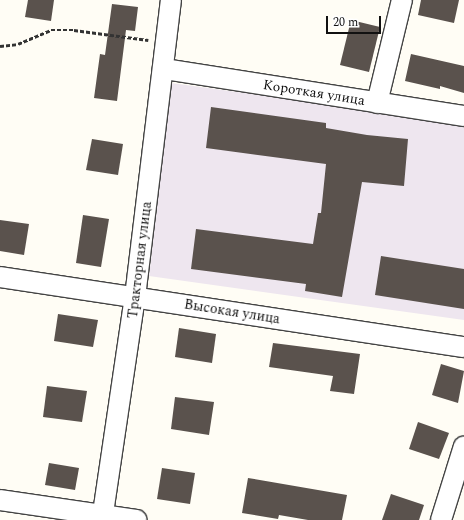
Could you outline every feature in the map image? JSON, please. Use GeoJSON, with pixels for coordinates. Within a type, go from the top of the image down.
{"type":"FeatureCollection","features":[{"type":"Feature","properties":{"kind":"street","name":"Тракторная улица"},"geometry":{"type":"LineString","coordinates":[[103,518],[135,297],[164,69],[171,0]]}},
{"type":"Feature","properties":{"kind":"street"},"geometry":{"type":"LineString","coordinates":[[377,103],[402,0]]}},
{"type":"Feature","properties":{"kind":"street","name":"Короткая улица"},"geometry":{"type":"LineString","coordinates":[[164,69],[464,116]]}},
{"type":"Feature","properties":{"kind":"street","name":"Высокая улица"},"geometry":{"type":"LineString","coordinates":[[0,277],[464,347]]}},
{"type":"Feature","properties":{"kind":"street"},"geometry":{"type":"LineString","coordinates":[[441,520],[464,446]]}},
{"type":"Feature","properties":{"kind":"street"},"geometry":{"type":"LineString","coordinates":[[0,500],[103,518],[137,520]]}},
{"type":"Feature","properties":{"kind":"path"},"geometry":{"type":"LineString","coordinates":[[0,46],[18,44],[51,30],[74,30],[166,43]]}},
{"type":"Feature","properties":{"kind":"shaded area"},"geometry":{"type":"Polygon","coordinates":[[[171,83],[464,123],[464,320],[149,276],[171,83]]]}},
{"type":"Feature","properties":{"kind":"building"},"geometry":{"type":"Polygon","coordinates":[[[28,0],[54,0],[51,21],[25,17],[28,0]]]}},
{"type":"Feature","properties":{"kind":"building"},"geometry":{"type":"Polygon","coordinates":[[[421,0],[459,0],[454,23],[418,15],[421,0]]]}},
{"type":"Feature","properties":{"kind":"building"},"geometry":{"type":"Polygon","coordinates":[[[112,4],[138,7],[135,31],[126,30],[117,101],[94,98],[100,54],[105,55],[112,4]]]}},
{"type":"Feature","properties":{"kind":"building"},"geometry":{"type":"Polygon","coordinates":[[[351,20],[380,27],[369,72],[340,65],[351,20]]]}},
{"type":"Feature","properties":{"kind":"building"},"geometry":{"type":"Polygon","coordinates":[[[411,54],[464,66],[464,93],[440,86],[440,89],[405,81],[411,54]]]}},
{"type":"Feature","properties":{"kind":"building"},"geometry":{"type":"Polygon","coordinates":[[[211,107],[326,123],[326,128],[367,135],[408,139],[404,186],[362,182],[342,297],[305,291],[306,284],[191,269],[196,229],[313,244],[318,213],[321,213],[326,164],[206,148],[211,107]]]}},
{"type":"Feature","properties":{"kind":"building"},"geometry":{"type":"Polygon","coordinates":[[[92,139],[123,144],[118,175],[86,170],[92,139]]]}},
{"type":"Feature","properties":{"kind":"building"},"geometry":{"type":"Polygon","coordinates":[[[83,215],[109,219],[101,267],[76,263],[83,215]]]}},
{"type":"Feature","properties":{"kind":"building"},"geometry":{"type":"Polygon","coordinates":[[[0,220],[29,224],[24,255],[0,251],[0,220]]]}},
{"type":"Feature","properties":{"kind":"building"},"geometry":{"type":"Polygon","coordinates":[[[381,256],[464,269],[464,309],[375,295],[381,256]]]}},
{"type":"Feature","properties":{"kind":"building"},"geometry":{"type":"Polygon","coordinates":[[[58,314],[98,320],[93,347],[54,341],[58,314]]]}},
{"type":"Feature","properties":{"kind":"building"},"geometry":{"type":"Polygon","coordinates":[[[179,328],[216,334],[212,363],[175,357],[179,328]]]}},
{"type":"Feature","properties":{"kind":"building"},"geometry":{"type":"Polygon","coordinates":[[[273,343],[360,354],[354,394],[330,391],[333,376],[269,367],[273,343]]]}},
{"type":"Feature","properties":{"kind":"building"},"geometry":{"type":"Polygon","coordinates":[[[441,364],[464,371],[458,403],[432,395],[441,364]]]}},
{"type":"Feature","properties":{"kind":"building"},"geometry":{"type":"Polygon","coordinates":[[[47,386],[87,391],[82,422],[43,417],[47,386]]]}},
{"type":"Feature","properties":{"kind":"building"},"geometry":{"type":"Polygon","coordinates":[[[175,397],[214,402],[209,435],[171,429],[175,397]]]}},
{"type":"Feature","properties":{"kind":"building"},"geometry":{"type":"Polygon","coordinates":[[[418,422],[449,433],[439,459],[409,449],[418,422]]]}},
{"type":"Feature","properties":{"kind":"building"},"geometry":{"type":"Polygon","coordinates":[[[49,463],[79,468],[75,490],[45,485],[49,463]]]}},
{"type":"Feature","properties":{"kind":"building"},"geometry":{"type":"Polygon","coordinates":[[[162,468],[195,473],[190,504],[157,499],[162,468]]]}},
{"type":"Feature","properties":{"kind":"building"},"geometry":{"type":"Polygon","coordinates":[[[248,478],[347,495],[342,520],[308,520],[279,515],[278,519],[242,513],[248,478]]]}},
{"type":"Feature","properties":{"kind":"building"},"geometry":{"type":"Polygon","coordinates":[[[391,494],[424,505],[419,520],[382,520],[391,494]]]}}]}
